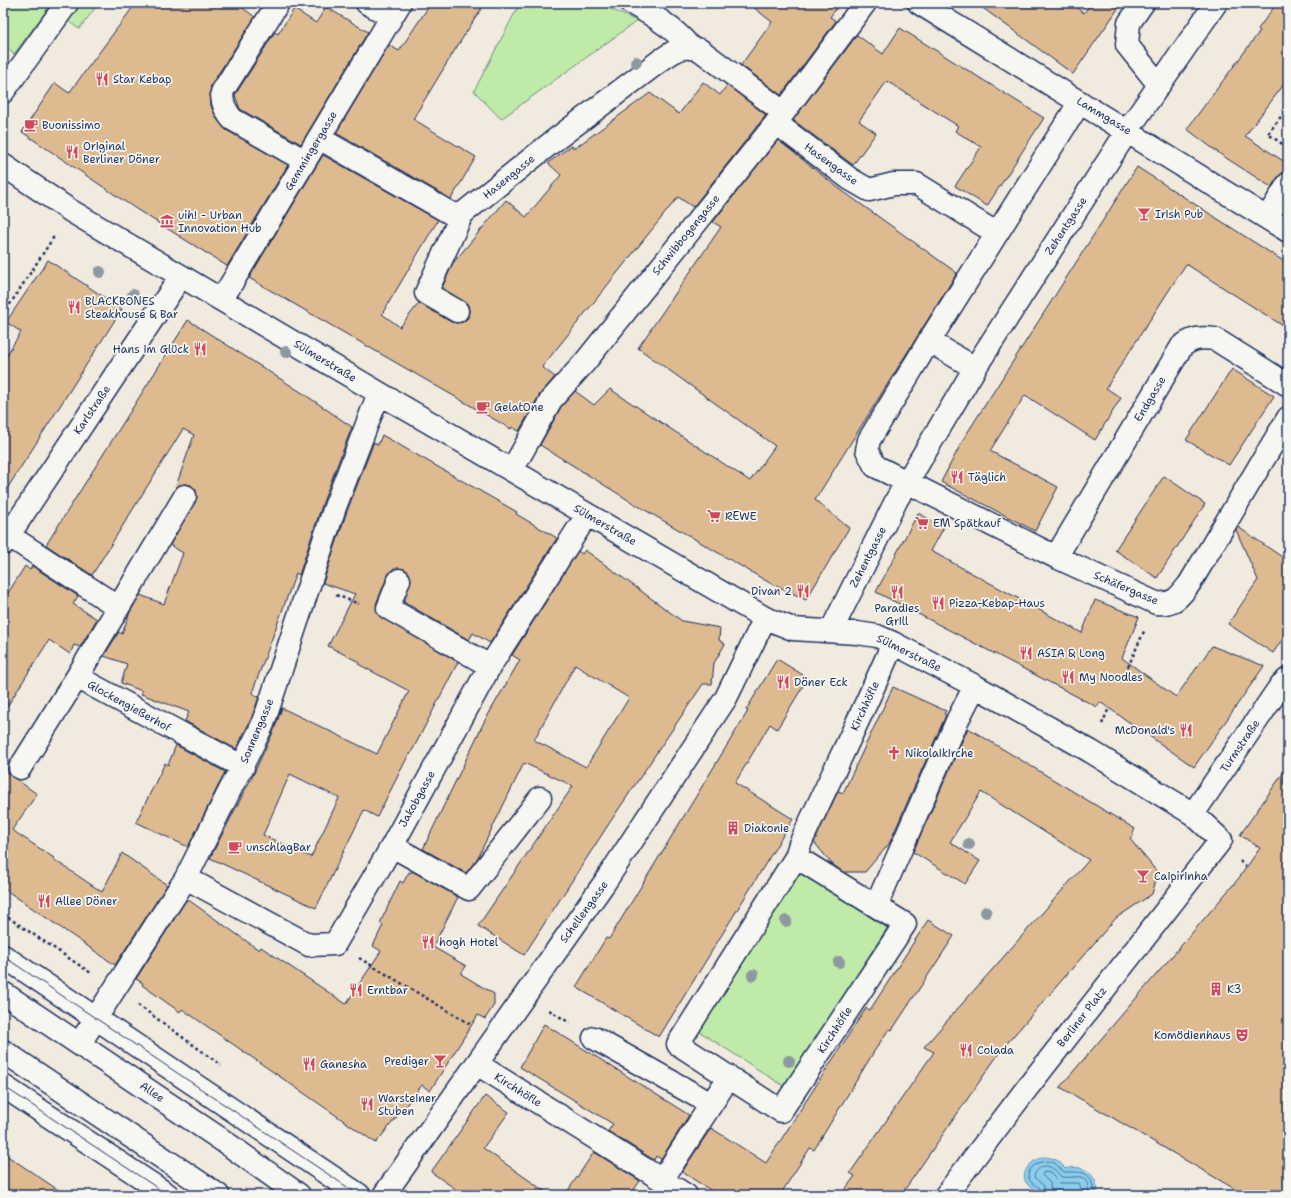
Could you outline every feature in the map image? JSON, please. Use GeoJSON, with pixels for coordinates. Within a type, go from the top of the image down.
{"type":"FeatureCollection","features":[{"type":"Feature","properties":{"kind":"street"},"geometry":{"type":"LineString","coordinates":[[3,92],[67,3]]}},
{"type":"Feature","properties":{"kind":"street"},"geometry":{"type":"LineString","coordinates":[[278,3],[222,92],[222,99],[226,111],[232,119],[305,161]]}},
{"type":"Feature","properties":{"kind":"street"},"geometry":{"type":"LineString","coordinates":[[368,3],[396,10]]}},
{"type":"Feature","properties":{"kind":"street","name":"Hasengasse"},"geometry":{"type":"LineString","coordinates":[[631,3],[668,26],[689,46],[700,50],[850,179],[869,190],[894,184],[917,184],[996,233]]}},
{"type":"Feature","properties":{"kind":"street","name":"Schwibbogengasse"},"geometry":{"type":"LineString","coordinates":[[512,470],[551,400],[585,362],[779,118],[865,3]]}},
{"type":"Feature","properties":{"kind":"street","name":"Lammgasse"},"geometry":{"type":"LineString","coordinates":[[920,3],[1128,130],[1288,231]]}},
{"type":"Feature","properties":{"kind":"street"},"geometry":{"type":"LineString","coordinates":[[1143,3],[1129,23],[1127,45],[1159,85]]}},
{"type":"Feature","properties":{"kind":"street","name":"Zehentgasse"},"geometry":{"type":"LineString","coordinates":[[831,631],[906,483],[975,368],[1128,130],[1216,3]]}},
{"type":"Feature","properties":{"kind":"street","name":"Gemmingergasse"},"geometry":{"type":"LineString","coordinates":[[222,299],[396,10]]}},
{"type":"Feature","properties":{"kind":"street","name":"Hasengasse"},"geometry":{"type":"LineString","coordinates":[[462,214],[551,143],[661,60],[677,50],[689,46]]}},
{"type":"Feature","properties":{"kind":"street"},"geometry":{"type":"LineString","coordinates":[[906,483],[875,466],[867,450],[869,440],[929,340],[1080,102]]}},
{"type":"Feature","properties":{"kind":"street"},"geometry":{"type":"LineString","coordinates":[[319,138],[452,214],[462,214],[426,293],[457,311]]}},
{"type":"Feature","properties":{"kind":"street","name":"Sülmerstraße"},"geometry":{"type":"LineString","coordinates":[[3,165],[71,211],[765,618],[793,629],[831,631],[876,636],[893,643],[974,686],[1090,751],[1193,814],[1221,840]]}},
{"type":"Feature","properties":{"kind":"street"},"geometry":{"type":"LineString","coordinates":[[1268,218],[1288,184]]}},
{"type":"Feature","properties":{"kind":"street","name":"Karlstraße"},"geometry":{"type":"LineString","coordinates":[[6,540],[181,276]]}},
{"type":"Feature","properties":{"kind":"street","name":"Endgasse"},"geometry":{"type":"LineString","coordinates":[[1056,557],[1182,346],[1190,340],[1203,338],[1214,339],[1288,385]]}},
{"type":"Feature","properties":{"kind":"street"},"geometry":{"type":"LineString","coordinates":[[929,340],[975,368]]}},
{"type":"Feature","properties":{"kind":"street","name":"Sonnengasse"},"geometry":{"type":"LineString","coordinates":[[80,1043],[186,878],[243,767],[263,724],[335,507],[379,393]]}},
{"type":"Feature","properties":{"kind":"street","name":"Schäfergasse"},"geometry":{"type":"LineString","coordinates":[[906,483],[1056,557],[1156,603],[1166,604],[1178,599],[1190,583],[1288,418]]}},
{"type":"Feature","properties":{"kind":"street","name":"Glockengießerhof"},"geometry":{"type":"LineString","coordinates":[[185,496],[77,677],[243,767]]}},
{"type":"Feature","properties":{"kind":"street","name":"Jakobgasse"},"geometry":{"type":"LineString","coordinates":[[335,944],[392,846],[490,666],[587,515]]}},
{"type":"Feature","properties":{"kind":"street"},"geometry":{"type":"LineString","coordinates":[[6,540],[118,607]]}},
{"type":"Feature","properties":{"kind":"street"},"geometry":{"type":"LineString","coordinates":[[399,580],[388,608],[490,666]]}},
{"type":"Feature","properties":{"kind":"street","name":"Schellengasse"},"geometry":{"type":"LineString","coordinates":[[384,1195],[605,882],[726,698],[765,618]]}},
{"type":"Feature","properties":{"kind":"street","name":"Kirchhöfle"},"geometry":{"type":"LineString","coordinates":[[796,857],[905,924],[782,1111],[678,1044],[796,857],[800,844],[838,762],[865,709],[893,643]]}},
{"type":"Feature","properties":{"kind":"street"},"geometry":{"type":"LineString","coordinates":[[20,768],[77,677]]}},
{"type":"Feature","properties":{"kind":"street","name":"Turmstraße"},"geometry":{"type":"LineString","coordinates":[[1193,814],[1281,685],[1288,679]]}},
{"type":"Feature","properties":{"kind":"street"},"geometry":{"type":"LineString","coordinates":[[876,906],[974,686]]}},
{"type":"Feature","properties":{"kind":"street"},"geometry":{"type":"LineString","coordinates":[[392,846],[469,889],[540,798]]}},
{"type":"Feature","properties":{"kind":"street","name":"Berliner Platz"},"geometry":{"type":"LineString","coordinates":[[946,1195],[1027,1087],[1221,840]]}},
{"type":"Feature","properties":{"kind":"street"},"geometry":{"type":"LineString","coordinates":[[186,878],[309,944],[335,944]]}},
{"type":"Feature","properties":{"kind":"street"},"geometry":{"type":"LineString","coordinates":[[3,956],[359,1195]]}},
{"type":"Feature","properties":{"kind":"street","name":"Allee"},"geometry":{"type":"LineString","coordinates":[[3,993],[80,1043],[222,1140],[299,1195]]}},
{"type":"Feature","properties":{"kind":"street"},"geometry":{"type":"LineString","coordinates":[[594,1038],[711,1104]]}},
{"type":"Feature","properties":{"kind":"street"},"geometry":{"type":"LineString","coordinates":[[3,1051],[218,1195]]}},
{"type":"Feature","properties":{"kind":"street","name":"Kirchhöfle"},"geometry":{"type":"LineString","coordinates":[[477,1064],[686,1195]]}},
{"type":"Feature","properties":{"kind":"street"},"geometry":{"type":"LineString","coordinates":[[662,1180],[729,1077]]}},
{"type":"Feature","properties":{"kind":"street"},"geometry":{"type":"LineString","coordinates":[[3,1086],[165,1194],[180,1170]]}},
{"type":"Feature","properties":{"kind":"path"},"geometry":{"type":"LineString","coordinates":[[1288,107],[1268,134],[1288,148]]}},
{"type":"Feature","properties":{"kind":"path"},"geometry":{"type":"LineString","coordinates":[[3,316],[71,211]]}},
{"type":"Feature","properties":{"kind":"path"},"geometry":{"type":"LineString","coordinates":[[309,585],[384,613],[388,608]]}},
{"type":"Feature","properties":{"kind":"path"},"geometry":{"type":"LineString","coordinates":[[1128,667],[1156,603]]}},
{"type":"Feature","properties":{"kind":"path"},"geometry":{"type":"LineString","coordinates":[[3,914],[28,931]]}},
{"type":"Feature","properties":{"kind":"path"},"geometry":{"type":"LineString","coordinates":[[335,944],[495,1038]]}},
{"type":"Feature","properties":{"kind":"path"},"geometry":{"type":"LineString","coordinates":[[524,995],[594,1038]]}},
{"type":"Feature","properties":{"kind":"green space"},"geometry":{"type":"Polygon","coordinates":[[[3,3],[99,3],[79,29],[49,7],[14,54],[3,46],[3,3]]]}},
{"type":"Feature","properties":{"kind":"green space"},"geometry":{"type":"Polygon","coordinates":[[[520,3],[598,3],[637,21],[501,119],[474,91],[520,3]]]}},
{"type":"Feature","properties":{"kind":"green space"},"geometry":{"type":"Polygon","coordinates":[[[799,871],[887,928],[785,1087],[697,1030],[799,871]]]}},
{"type":"Feature","properties":{"kind":"water"},"geometry":{"type":"Polygon","coordinates":[[[1044,1157],[1056,1160],[1061,1163],[1065,1169],[1078,1168],[1089,1172],[1096,1182],[1098,1195],[1036,1195],[1036,1190],[1028,1185],[1025,1180],[1025,1171],[1035,1161],[1044,1157]]]}},
{"type":"Feature","properties":{"kind":"building"},"geometry":{"type":"Polygon","coordinates":[[[136,3],[236,3],[255,17],[211,85],[211,106],[217,119],[226,130],[288,165],[227,266],[136,209],[22,132],[55,83],[69,93],[136,3]]]}},
{"type":"Feature","properties":{"kind":"building"},"geometry":{"type":"Polygon","coordinates":[[[431,3],[485,3],[413,119],[476,157],[451,199],[336,133],[389,45],[399,51],[431,3]]]}},
{"type":"Feature","properties":{"kind":"building"},"geometry":{"type":"Polygon","coordinates":[[[748,3],[840,3],[830,17],[836,21],[781,95],[741,65],[772,22],[748,3]]]}},
{"type":"Feature","properties":{"kind":"building"},"geometry":{"type":"Polygon","coordinates":[[[976,3],[1071,3],[1084,13],[1091,3],[1122,3],[1073,74],[976,3]]]}},
{"type":"Feature","properties":{"kind":"building"},"geometry":{"type":"Polygon","coordinates":[[[1277,3],[1288,3],[1288,79],[1245,136],[1288,164],[1286,172],[1278,177],[1271,187],[1220,154],[1187,129],[1260,31],[1258,29],[1277,3]]]}},
{"type":"Feature","properties":{"kind":"building"},"geometry":{"type":"Polygon","coordinates":[[[326,7],[368,32],[301,144],[240,109],[235,95],[275,32],[278,34],[294,9],[316,23],[326,7]]]}},
{"type":"Feature","properties":{"kind":"building"},"geometry":{"type":"Polygon","coordinates":[[[900,28],[1044,118],[987,206],[955,186],[981,147],[955,131],[958,126],[887,81],[859,121],[876,133],[853,165],[793,120],[857,35],[883,54],[900,28]]]}},
{"type":"Feature","properties":{"kind":"building"},"geometry":{"type":"Polygon","coordinates":[[[703,82],[720,95],[727,85],[766,115],[693,207],[678,197],[542,367],[555,377],[540,394],[519,431],[512,427],[511,429],[249,278],[323,155],[438,220],[382,314],[400,327],[419,303],[451,322],[463,322],[468,318],[468,304],[442,288],[453,263],[506,200],[526,217],[561,175],[548,163],[571,146],[575,148],[650,93],[679,114],[703,82]]]}},
{"type":"Feature","properties":{"kind":"building"},"geometry":{"type":"Polygon","coordinates":[[[778,140],[837,187],[957,273],[815,500],[849,528],[806,600],[776,585],[775,586],[633,503],[540,445],[561,407],[575,391],[594,405],[610,389],[750,481],[775,446],[638,348],[721,227],[713,222],[778,140]]]}},
{"type":"Feature","properties":{"kind":"building"},"geometry":{"type":"Polygon","coordinates":[[[1137,167],[1288,264],[1288,329],[1186,264],[1106,388],[1121,398],[1095,440],[1025,395],[990,451],[1058,487],[1035,531],[941,482],[964,438],[1137,167]]]}},
{"type":"Feature","properties":{"kind":"building"},"geometry":{"type":"Polygon","coordinates":[[[48,260],[122,309],[3,495],[3,361],[21,332],[6,322],[48,260]]]}},
{"type":"Feature","properties":{"kind":"building"},"geometry":{"type":"Polygon","coordinates":[[[188,320],[304,394],[352,427],[323,502],[299,575],[296,573],[252,693],[259,697],[251,719],[236,749],[185,721],[189,712],[141,694],[142,691],[121,683],[127,664],[104,656],[119,632],[122,634],[130,612],[140,595],[164,604],[183,553],[170,545],[197,497],[196,490],[191,485],[179,485],[175,489],[194,435],[183,429],[92,575],[46,545],[188,320]]]}},
{"type":"Feature","properties":{"kind":"building"},"geometry":{"type":"Polygon","coordinates":[[[1232,369],[1274,396],[1229,465],[1186,440],[1232,369]]]}},
{"type":"Feature","properties":{"kind":"building"},"geometry":{"type":"Polygon","coordinates":[[[382,435],[517,512],[516,514],[557,538],[490,643],[473,633],[469,640],[404,602],[411,579],[409,573],[404,569],[397,568],[392,570],[388,575],[376,604],[378,615],[458,662],[377,817],[364,810],[316,908],[210,858],[254,773],[274,730],[282,708],[377,754],[409,691],[328,646],[355,594],[323,583],[347,511],[374,442],[378,445],[382,435]],[[290,774],[263,835],[311,857],[339,798],[290,774]]]}},
{"type":"Feature","properties":{"kind":"building"},"geometry":{"type":"Polygon","coordinates":[[[1164,476],[1205,504],[1157,578],[1115,550],[1164,476]]]}},
{"type":"Feature","properties":{"kind":"building"},"geometry":{"type":"Polygon","coordinates":[[[918,513],[944,527],[931,551],[1082,633],[1095,600],[1139,617],[1122,658],[1176,697],[1212,646],[1264,666],[1194,767],[1100,702],[1097,707],[876,592],[918,513]]]}},
{"type":"Feature","properties":{"kind":"building"},"geometry":{"type":"Polygon","coordinates":[[[1238,527],[1288,561],[1288,631],[1273,653],[1228,624],[1258,580],[1236,530],[1238,527]]]}},
{"type":"Feature","properties":{"kind":"building"},"geometry":{"type":"Polygon","coordinates":[[[585,550],[682,621],[720,628],[719,640],[725,644],[714,663],[712,684],[703,684],[612,819],[524,955],[478,926],[573,786],[524,763],[477,859],[466,873],[423,849],[484,722],[520,660],[512,655],[578,551],[582,554],[585,550]],[[575,665],[534,740],[586,767],[629,698],[575,665]]]}},
{"type":"Feature","properties":{"kind":"building"},"geometry":{"type":"Polygon","coordinates":[[[25,566],[30,570],[32,566],[78,596],[73,604],[97,619],[80,647],[74,645],[70,654],[49,640],[3,713],[3,601],[25,566]]]}},
{"type":"Feature","properties":{"kind":"building"},"geometry":{"type":"Polygon","coordinates":[[[777,659],[808,678],[777,729],[770,724],[735,783],[793,819],[659,1037],[576,987],[606,938],[609,939],[748,711],[746,710],[777,659]]]}},
{"type":"Feature","properties":{"kind":"building","name":"Nikolaikirche"},"geometry":{"type":"Polygon","coordinates":[[[893,687],[946,711],[944,714],[946,715],[889,844],[865,872],[843,872],[832,864],[814,842],[838,791],[843,793],[893,687]]]}},
{"type":"Feature","properties":{"kind":"building"},"geometry":{"type":"Polygon","coordinates":[[[968,728],[1135,829],[1130,839],[1158,873],[1152,894],[1116,918],[1002,1049],[901,1195],[841,1195],[855,1176],[850,1173],[934,1052],[924,1047],[1089,860],[981,792],[950,842],[980,861],[965,884],[913,852],[968,728]]]}},
{"type":"Feature","properties":{"kind":"building"},"geometry":{"type":"Polygon","coordinates":[[[176,745],[225,772],[188,847],[136,822],[165,763],[168,765],[176,745]]]}},
{"type":"Feature","properties":{"kind":"building","name":"K3"},"geometry":{"type":"Polygon","coordinates":[[[1288,766],[1288,1195],[1245,1195],[1060,1087],[1239,878],[1260,848],[1240,835],[1288,766]]]}},
{"type":"Feature","properties":{"kind":"building"},"geometry":{"type":"Polygon","coordinates":[[[3,770],[37,794],[12,830],[54,858],[53,859],[102,892],[122,853],[167,885],[115,965],[3,888],[3,770]]]}},
{"type":"Feature","properties":{"kind":"building"},"geometry":{"type":"Polygon","coordinates":[[[412,871],[458,897],[433,947],[466,966],[461,974],[494,994],[494,1005],[485,1019],[478,1015],[430,1091],[422,1085],[376,1143],[182,1009],[180,1012],[142,985],[143,983],[136,979],[187,899],[259,950],[261,947],[346,1004],[381,951],[373,946],[383,925],[380,923],[400,881],[403,883],[409,872],[411,873],[412,871]]]}},
{"type":"Feature","properties":{"kind":"building"},"geometry":{"type":"Polygon","coordinates":[[[928,920],[954,936],[892,1030],[889,1029],[875,1050],[814,1150],[810,1148],[780,1195],[718,1195],[682,1172],[711,1128],[766,1163],[866,1008],[870,1010],[928,920]]]}},
{"type":"Feature","properties":{"kind":"building"},"geometry":{"type":"Polygon","coordinates":[[[544,1024],[689,1115],[661,1159],[656,1156],[654,1160],[608,1131],[613,1124],[520,1067],[544,1024]]]}},
{"type":"Feature","properties":{"kind":"building"},"geometry":{"type":"Polygon","coordinates":[[[485,1096],[509,1112],[483,1148],[550,1195],[464,1195],[431,1172],[485,1096]]]}},
{"type":"Feature","properties":{"kind":"building"},"geometry":{"type":"Polygon","coordinates":[[[594,1152],[640,1181],[630,1195],[565,1195],[594,1152]]]}},
{"type":"Feature","properties":{"kind":"building"},"geometry":{"type":"Polygon","coordinates":[[[3,1153],[66,1195],[3,1195],[3,1153]]]}},
{"type":"Feature","properties":{"kind":"tram line"},"geometry":{"type":"LineString","coordinates":[[3,956],[359,1195]]}},
{"type":"Feature","properties":{"kind":"tram line"},"geometry":{"type":"LineString","coordinates":[[3,1086],[168,1195]]}},
{"type":"Feature","properties":{"kind":"place","name":"Star Kebap"},"geometry":{"type":"Point","coordinates":[102,79]}},
{"type":"Feature","properties":{"kind":"place","name":"Buonissimo"},"geometry":{"type":"Point","coordinates":[31,125]}},
{"type":"Feature","properties":{"kind":"place","name":"Original Berliner Döner"},"geometry":{"type":"Point","coordinates":[72,152]}},
{"type":"Feature","properties":{"kind":"place","name":"Irish Pub"},"geometry":{"type":"Point","coordinates":[1144,214]}},
{"type":"Feature","properties":{"kind":"place","name":"uih! - Urban Innovation Hub"},"geometry":{"type":"Point","coordinates":[167,221]}},
{"type":"Feature","properties":{"kind":"place","name":"BLACKBONES Steakhouse & Bar"},"geometry":{"type":"Point","coordinates":[74,307]}},
{"type":"Feature","properties":{"kind":"place","name":"Hans im Glück"},"geometry":{"type":"Point","coordinates":[200,349]}},
{"type":"Feature","properties":{"kind":"place","name":"GelatOne"},"geometry":{"type":"Point","coordinates":[483,407]}},
{"type":"Feature","properties":{"kind":"place","name":"Täglich"},"geometry":{"type":"Point","coordinates":[957,477]}},
{"type":"Feature","properties":{"kind":"place","name":"REWE"},"geometry":{"type":"Point","coordinates":[714,516]}},
{"type":"Feature","properties":{"kind":"place","name":"EM Spätkauf"},"geometry":{"type":"Point","coordinates":[922,523]}},
{"type":"Feature","properties":{"kind":"place","name":"Divan 2"},"geometry":{"type":"Point","coordinates":[803,591]}},
{"type":"Feature","properties":{"kind":"place","name":"Paradies Grill"},"geometry":{"type":"Point","coordinates":[897,592]}},
{"type":"Feature","properties":{"kind":"place","name":"Pizza-Kebap-Haus"},"geometry":{"type":"Point","coordinates":[938,603]}},
{"type":"Feature","properties":{"kind":"place","name":"ASIA & Long"},"geometry":{"type":"Point","coordinates":[1026,653]}},
{"type":"Feature","properties":{"kind":"place","name":"My Noodles"},"geometry":{"type":"Point","coordinates":[1068,677]}},
{"type":"Feature","properties":{"kind":"place","name":"Döner Eck"},"geometry":{"type":"Point","coordinates":[783,682]}},
{"type":"Feature","properties":{"kind":"place","name":"McDonald's"},"geometry":{"type":"Point","coordinates":[1186,730]}},
{"type":"Feature","properties":{"kind":"place","name":"Nikolaikirche"},"geometry":{"type":"Point","coordinates":[894,753]}},
{"type":"Feature","properties":{"kind":"place","name":"Diakonie"},"geometry":{"type":"Point","coordinates":[733,828]}},
{"type":"Feature","properties":{"kind":"place","name":"unschlagBar"},"geometry":{"type":"Point","coordinates":[235,847]}},
{"type":"Feature","properties":{"kind":"place","name":"Caipirinha"},"geometry":{"type":"Point","coordinates":[1143,876]}},
{"type":"Feature","properties":{"kind":"place","name":"Allee Döner"},"geometry":{"type":"Point","coordinates":[44,901]}},
{"type":"Feature","properties":{"kind":"place","name":"hogh Hotel"},"geometry":{"type":"Point","coordinates":[428,942]}},
{"type":"Feature","properties":{"kind":"place","name":"K3"},"geometry":{"type":"Point","coordinates":[1216,989]}},
{"type":"Feature","properties":{"kind":"place","name":"Erntbar"},"geometry":{"type":"Point","coordinates":[356,990]}},
{"type":"Feature","properties":{"kind":"place","name":"Komödienhaus"},"geometry":{"type":"Point","coordinates":[1242,1035]}},
{"type":"Feature","properties":{"kind":"place","name":"Colada"},"geometry":{"type":"Point","coordinates":[966,1050]}},
{"type":"Feature","properties":{"kind":"place","name":"Prediger"},"geometry":{"type":"Point","coordinates":[440,1061]}},
{"type":"Feature","properties":{"kind":"place","name":"Ganesha"},"geometry":{"type":"Point","coordinates":[309,1064]}},
{"type":"Feature","properties":{"kind":"place","name":"Warsteiner Stuben"},"geometry":{"type":"Point","coordinates":[367,1104]}}]}
